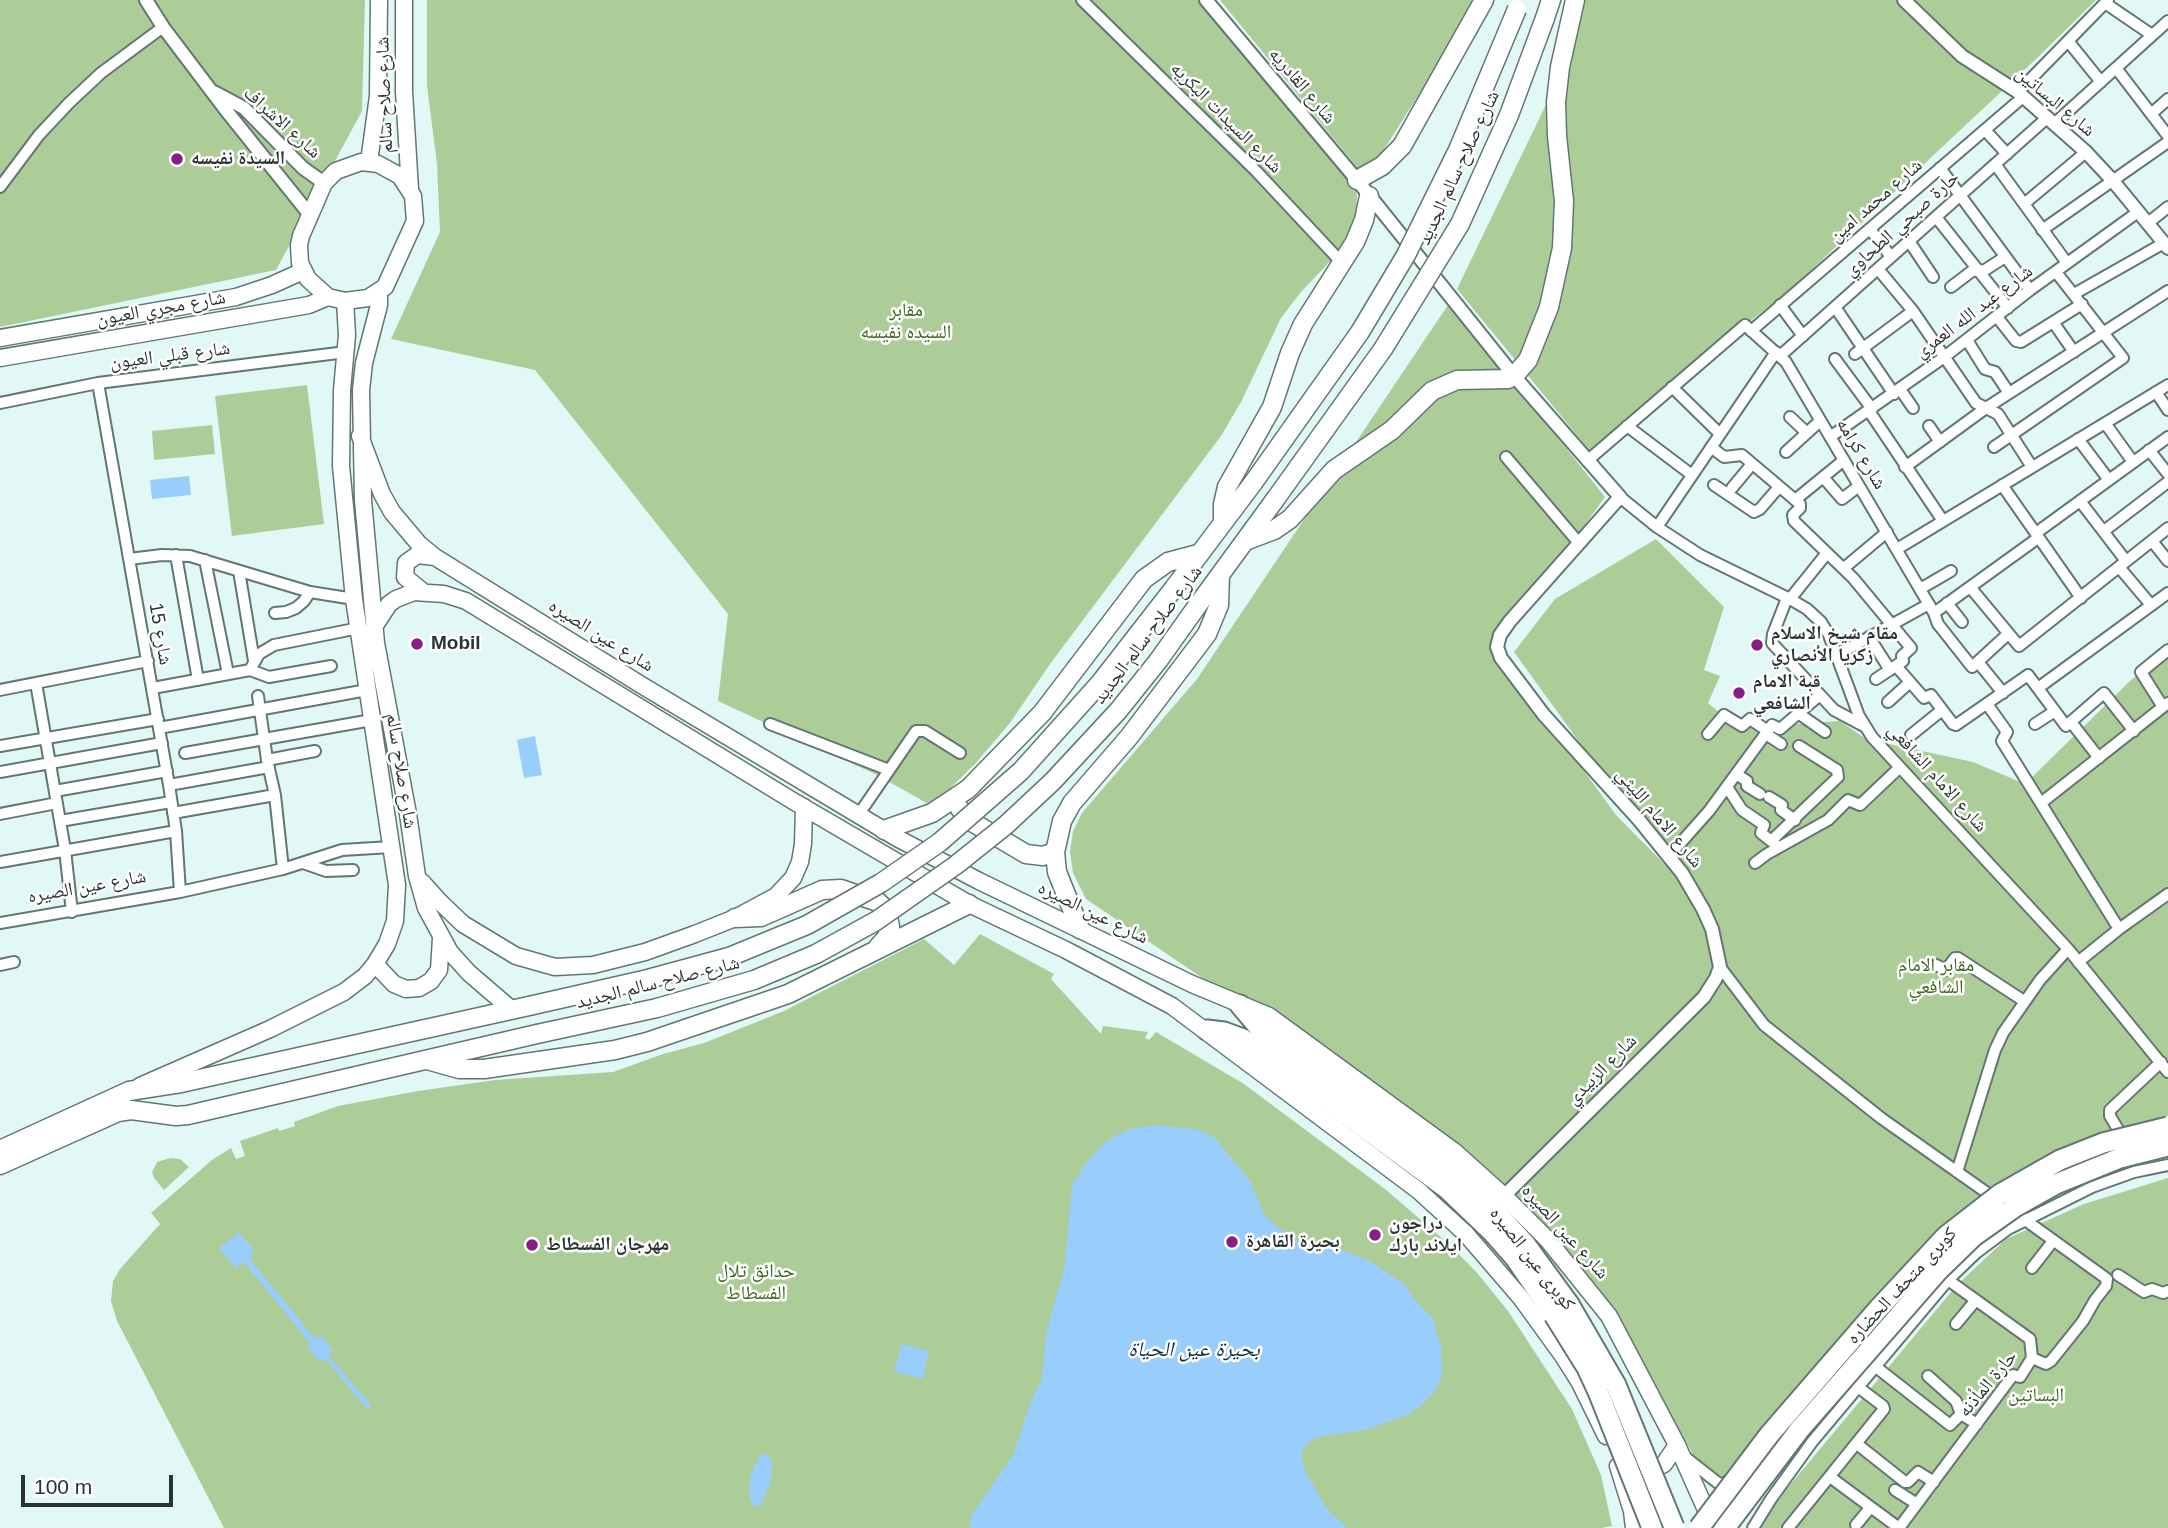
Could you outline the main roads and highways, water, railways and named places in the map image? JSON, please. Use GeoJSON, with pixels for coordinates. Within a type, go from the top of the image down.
{"type":"FeatureCollection","features":[{"type":"Feature","properties":{"kind":"highway"},"geometry":{"type":"LineString","coordinates":[[1357,180],[1382,166],[1402,146],[1484,0]]}},
{"type":"Feature","properties":{"kind":"highway","name":"شارع صلاح سالم الجديد"},"geometry":{"type":"LineString","coordinates":[[427,1060],[657,1008],[754,980],[816,954],[876,921],[930,884],[981,845],[1053,781],[1125,703],[1158,662],[1383,349],[1460,224],[1509,115],[1550,0]]}},
{"type":"Feature","properties":{"kind":"highway"},"geometry":{"type":"LineString","coordinates":[[1245,541],[1273,530],[1290,519],[1334,470],[1392,430],[1440,386],[1457,380],[1499,380],[1514,376],[1528,360],[1543,325],[1562,248],[1564,201],[1556,102],[1560,67],[1575,0]]}},
{"type":"Feature","properties":{"kind":"highway","name":"شارع صلاح سالم الجديد"},"geometry":{"type":"LineString","coordinates":[[521,1008],[729,957],[807,925],[891,877],[956,829],[1021,771],[1100,683],[1174,588],[1253,483],[1360,332],[1406,255],[1458,150],[1519,5]]}},
{"type":"Feature","properties":{"kind":"highway"},"geometry":{"type":"LineString","coordinates":[[1223,522],[1227,486],[1272,407],[1299,331],[1343,264],[1360,231],[1369,196]]}},
{"type":"Feature","properties":{"kind":"highway"},"geometry":{"type":"LineString","coordinates":[[884,830],[932,813],[955,799],[1002,757],[1042,713],[1144,579],[1168,562],[1198,554]]}},
{"type":"Feature","properties":{"kind":"highway"},"geometry":{"type":"LineString","coordinates":[[1080,929],[1060,882],[1055,852],[1062,821],[1072,803],[1129,737],[1207,634],[1219,604],[1220,575]]}},
{"type":"Feature","properties":{"kind":"highway"},"geometry":{"type":"LineString","coordinates":[[955,799],[962,813],[972,822],[1026,854],[1043,856],[1055,852]]}},
{"type":"Feature","properties":{"kind":"highway"},"geometry":{"type":"LineString","coordinates":[[735,918],[761,917],[822,890],[841,888],[878,902],[887,911],[891,922],[889,932],[873,952]]}},
{"type":"Feature","properties":{"kind":"highway"},"geometry":{"type":"LineString","coordinates":[[0,1165],[118,1112],[131,1110],[188,1115],[427,1060],[448,1067],[472,1070],[630,1047],[769,1001],[969,904]]}},
{"type":"Feature","properties":{"kind":"highway","name":"كوبرى عين الصيره"},"geometry":{"type":"LineString","coordinates":[[1240,1005],[1262,1031],[1454,1171],[1526,1245],[1569,1304],[1602,1358],[1628,1413],[1675,1528]]}},
{"type":"Feature","properties":{"kind":"highway","name":"شارع صلاح سالم"},"geometry":{"type":"LineString","coordinates":[[0,1150],[129,1091],[181,1083],[521,1008]]}},
{"type":"Feature","properties":{"kind":"highway","name":"كوبرى عين الصيره"},"geometry":{"type":"LineString","coordinates":[[1207,1030],[1234,1035],[1252,1045],[1446,1188],[1493,1233],[1535,1285],[1587,1368],[1611,1421],[1652,1528]]}},
{"type":"Feature","properties":{"kind":"highway","name":"كوبرى متحف الحضاره"},"geometry":{"type":"LineString","coordinates":[[1699,1528],[1769,1435],[1879,1308],[1928,1254],[1963,1221],[2019,1182],[2060,1160],[2103,1143],[2168,1127]]}},
{"type":"Feature","properties":{"kind":"highway","name":"كوبرى متحف الحضاره"},"geometry":{"type":"LineString","coordinates":[[1725,1528],[1800,1429],[1920,1290],[1974,1237],[2015,1207],[2056,1184],[2120,1158],[2168,1146]]}},
{"type":"Feature","properties":{"kind":"main road","name":"شارع صلاح سالم"},"geometry":{"type":"LineString","coordinates":[[369,162],[378,96],[379,0]]}},
{"type":"Feature","properties":{"kind":"main road","name":"شارع صلاح سالم"},"geometry":{"type":"LineString","coordinates":[[404,0],[404,92],[410,189]]}},
{"type":"Feature","properties":{"kind":"main road"},"geometry":{"type":"LineString","coordinates":[[369,162],[393,170],[410,189],[416,213],[413,229],[389,281],[379,292],[368,298],[345,301],[328,296],[313,286],[303,271],[299,245],[324,183],[344,166],[369,162]]}},
{"type":"Feature","properties":{"kind":"main road","name":"شارع مجري العيون"},"geometry":{"type":"LineString","coordinates":[[0,338],[236,297],[303,271]]}},
{"type":"Feature","properties":{"kind":"main road","name":"شارع صلاح سالم"},"geometry":{"type":"LineString","coordinates":[[129,1091],[333,998],[355,985],[375,964],[387,944],[397,909],[397,886],[368,690],[360,436],[364,363],[379,305],[379,292]]}},
{"type":"Feature","properties":{"kind":"main road","name":"شارع مجري العيون"},"geometry":{"type":"LineString","coordinates":[[0,358],[309,304],[328,296]]}},
{"type":"Feature","properties":{"kind":"main road","name":"شارع صلاح سالم"},"geometry":{"type":"LineString","coordinates":[[345,301],[346,352],[342,390],[341,466],[354,599],[366,627],[408,814],[417,876],[426,908],[441,938],[469,973],[521,1008]]}},
{"type":"Feature","properties":{"kind":"main road","name":"شارع عين الصيره"},"geometry":{"type":"LineString","coordinates":[[360,436],[382,494],[392,512],[419,544],[435,557],[643,686],[884,830],[979,881],[1209,993],[1269,1016],[1455,1152],[1547,1239],[1609,1317],[1679,1448],[1711,1528]]}},
{"type":"Feature","properties":{"kind":"main road"},"geometry":{"type":"LineString","coordinates":[[422,591],[408,581],[404,568],[409,560],[417,555],[435,557]]}},
{"type":"Feature","properties":{"kind":"main road"},"geometry":{"type":"LineString","coordinates":[[366,627],[396,599],[422,591]]}},
{"type":"Feature","properties":{"kind":"main road","name":"شارع عين الصيره"},"geometry":{"type":"LineString","coordinates":[[422,591],[466,601],[969,904],[1172,1006],[1429,1199],[1474,1244],[1521,1298],[1563,1356],[1595,1411],[1623,1477],[1632,1511],[1633,1528]]}},
{"type":"Feature","properties":{"kind":"main road"},"geometry":{"type":"LineString","coordinates":[[417,876],[444,907],[476,933],[516,956],[555,967],[580,967],[619,959],[670,943],[735,918],[767,902],[793,878],[802,853],[804,807]]}},
{"type":"Feature","properties":{"kind":"main road"},"geometry":{"type":"LineString","coordinates":[[375,964],[394,984],[406,989],[419,988],[431,981],[439,970],[441,938]]}},
{"type":"Feature","properties":{"kind":"main road"},"geometry":{"type":"LineString","coordinates":[[1563,1356],[1565,1344],[1572,1332],[1595,1318],[1609,1317]]}},
{"type":"Feature","properties":{"kind":"main road"},"geometry":{"type":"LineString","coordinates":[[1623,1477],[1644,1476],[1655,1471],[1679,1448]]}},
{"type":"Feature","properties":{"kind":"water"},"geometry":{"type":"Polygon","coordinates":[[[189,476],[191,495],[152,499],[150,480],[189,476]]]}},
{"type":"Feature","properties":{"kind":"water"},"geometry":{"type":"Polygon","coordinates":[[[535,736],[542,775],[524,778],[517,740],[535,736]]]}},
{"type":"Feature","properties":{"kind":"water","name":"بحيرة عين الحياة"},"geometry":{"type":"Polygon","coordinates":[[[1154,1125],[1196,1129],[1215,1138],[1250,1181],[1264,1214],[1272,1223],[1297,1240],[1342,1250],[1369,1261],[1403,1283],[1418,1304],[1433,1318],[1441,1348],[1442,1376],[1436,1389],[1422,1405],[1405,1416],[1364,1430],[1318,1437],[1304,1448],[1301,1456],[1304,1469],[1328,1511],[1348,1528],[970,1528],[975,1510],[1014,1452],[1031,1401],[1042,1379],[1046,1335],[1065,1264],[1072,1185],[1086,1163],[1106,1141],[1129,1129],[1154,1125]]]}},
{"type":"Feature","properties":{"kind":"water"},"geometry":{"type":"Polygon","coordinates":[[[239,1232],[255,1252],[249,1258],[315,1339],[321,1335],[333,1351],[328,1355],[371,1405],[370,1409],[366,1408],[325,1358],[320,1362],[307,1347],[310,1343],[244,1262],[236,1268],[219,1248],[239,1232]]]}},
{"type":"Feature","properties":{"kind":"water"},"geometry":{"type":"Polygon","coordinates":[[[902,1344],[929,1351],[922,1379],[894,1371],[902,1344]]]}},
{"type":"Feature","properties":{"kind":"water"},"geometry":{"type":"Polygon","coordinates":[[[766,1454],[772,1460],[771,1480],[761,1505],[754,1507],[749,1496],[750,1476],[760,1456],[766,1454]]]}},
{"type":"Feature","properties":{"kind":"place","name":"السيدة نفيسه"},"geometry":{"type":"Point","coordinates":[177,159]}},
{"type":"Feature","properties":{"kind":"place","name":"Mobil"},"geometry":{"type":"Point","coordinates":[417,644]}},
{"type":"Feature","properties":{"kind":"place","name":"مقام شيخ الاسلام زكريا الأنصاري"},"geometry":{"type":"Point","coordinates":[1757,645]}},
{"type":"Feature","properties":{"kind":"place","name":"قبة الامام الشافعي"},"geometry":{"type":"Point","coordinates":[1739,693]}},
{"type":"Feature","properties":{"kind":"place","name":"دراجون ايلاند بارك"},"geometry":{"type":"Point","coordinates":[1375,1235]}},
{"type":"Feature","properties":{"kind":"place","name":"بحيرة القاهرة"},"geometry":{"type":"Point","coordinates":[1232,1242]}},
{"type":"Feature","properties":{"kind":"place","name":"مهرجان الفسطاط"},"geometry":{"type":"Point","coordinates":[532,1245]}},
{"type":"Feature","properties":{"kind":"park label","name":"مقابر السيده نفيسه"},"geometry":{"type":"Point","coordinates":[906,322]}},
{"type":"Feature","properties":{"kind":"park label","name":"مقابر الامام الشافعي"},"geometry":{"type":"Point","coordinates":[1936,977]}},
{"type":"Feature","properties":{"kind":"park label","name":"حدائق تلال الفسطاط"},"geometry":{"type":"Point","coordinates":[756,1283]}},
{"type":"Feature","properties":{"kind":"park label","name":"البساتين"},"geometry":{"type":"Point","coordinates":[2036,1396]}}]}
